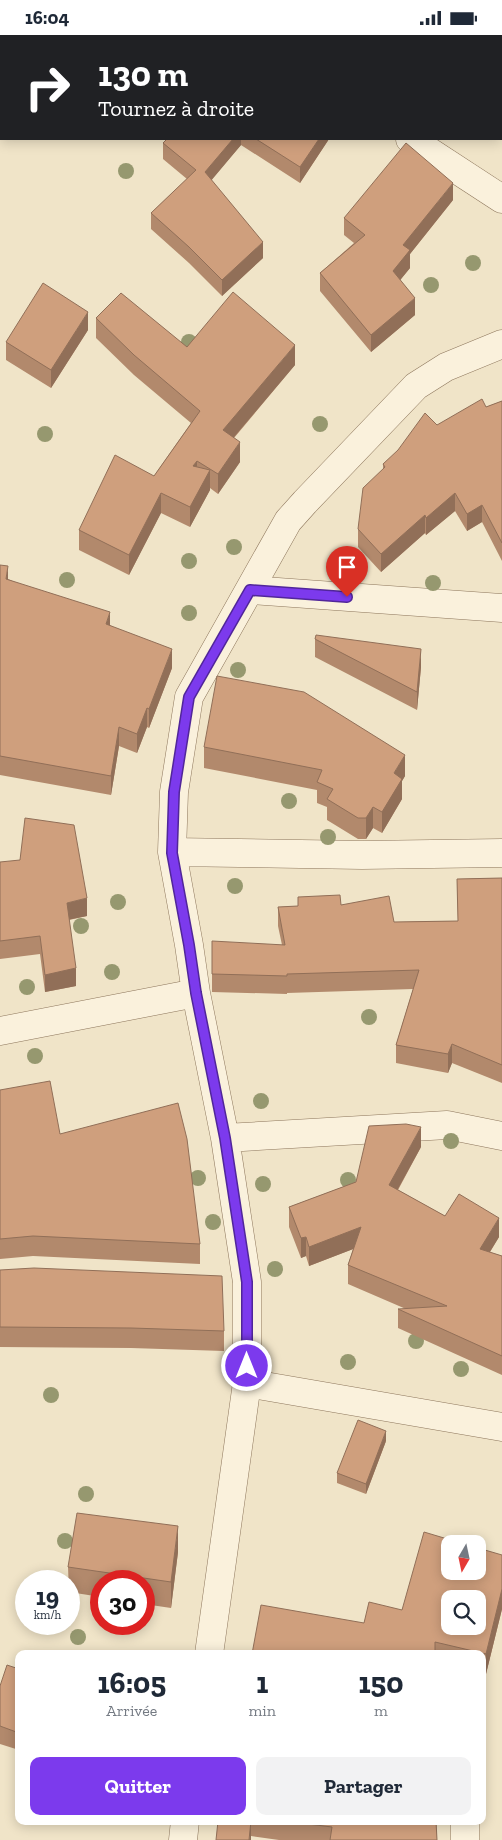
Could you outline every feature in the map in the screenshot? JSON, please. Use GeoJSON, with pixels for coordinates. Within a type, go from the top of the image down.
{"type":"FeatureCollection","features":[{"type":"Feature","properties":{"kind":"street"},"geometry":{"type":"LineString","coordinates":[[412,140],[502,199]]}},
{"type":"Feature","properties":{"kind":"street"},"geometry":{"type":"LineString","coordinates":[[210,1650],[247,1383],[247,1282],[225,1138],[196,993],[172,853],[174,792],[189,697],[288,521],[311,495],[416,386],[446,367],[502,344]]}},
{"type":"Feature","properties":{"kind":"street"},"geometry":{"type":"LineString","coordinates":[[250,590],[502,608]]}},
{"type":"Feature","properties":{"kind":"street"},"geometry":{"type":"LineString","coordinates":[[172,853],[362,855],[502,853]]}},
{"type":"Feature","properties":{"kind":"street"},"geometry":{"type":"LineString","coordinates":[[0,1031],[196,993]]}},
{"type":"Feature","properties":{"kind":"street"},"geometry":{"type":"LineString","coordinates":[[225,1138],[447,1125],[502,1136]]}},
{"type":"Feature","properties":{"kind":"street"},"geometry":{"type":"LineString","coordinates":[[218,1281],[247,1282]]}},
{"type":"Feature","properties":{"kind":"street"},"geometry":{"type":"LineString","coordinates":[[247,1383],[502,1427]]}},
{"type":"Feature","properties":{"kind":"street"},"geometry":{"type":"LineString","coordinates":[[183,1840],[185,1825]]}},
{"type":"Feature","properties":{"kind":"street"},"geometry":{"type":"LineString","coordinates":[[465,1825],[465,1840]]}},
{"type":"Feature","properties":{"kind":"building"},"geometry":{"type":"Polygon","coordinates":[[[166,140],[232,140],[205,172],[263,242],[222,280],[151,213],[196,170],[163,143],[166,140]]]}},
{"type":"Feature","properties":{"kind":"building"},"geometry":{"type":"Polygon","coordinates":[[[258,140],[318,140],[300,167],[258,140]]]}},
{"type":"Feature","properties":{"kind":"building"},"geometry":{"type":"Polygon","coordinates":[[[406,143],[453,183],[403,245],[410,250],[393,271],[415,298],[371,335],[320,273],[365,235],[344,218],[406,143]]]}},
{"type":"Feature","properties":{"kind":"building"},"geometry":{"type":"Polygon","coordinates":[[[43,283],[88,312],[51,370],[6,342],[43,283]]]}},
{"type":"Feature","properties":{"kind":"building"},"geometry":{"type":"Polygon","coordinates":[[[233,292],[295,345],[223,430],[240,442],[218,474],[197,461],[193,466],[210,470],[190,507],[161,493],[129,555],[79,530],[115,455],[154,476],[200,411],[134,355],[96,318],[121,293],[187,347],[233,292]]]}},
{"type":"Feature","properties":{"kind":"building"},"geometry":{"type":"Polygon","coordinates":[[[482,399],[486,407],[502,401],[502,543],[482,505],[467,514],[455,493],[426,518],[425,515],[381,554],[358,529],[363,488],[385,467],[383,464],[398,450],[425,413],[437,425],[482,399]]]}},
{"type":"Feature","properties":{"kind":"building"},"geometry":{"type":"Polygon","coordinates":[[[0,565],[8,566],[6,579],[110,612],[106,624],[172,649],[149,709],[147,708],[137,734],[119,727],[111,776],[0,756],[0,565]]]}},
{"type":"Feature","properties":{"kind":"building"},"geometry":{"type":"Polygon","coordinates":[[[316,635],[421,649],[417,692],[315,639],[316,635]]]}},
{"type":"Feature","properties":{"kind":"building"},"geometry":{"type":"Polygon","coordinates":[[[217,676],[304,692],[405,755],[394,773],[402,779],[382,812],[373,807],[366,818],[358,818],[327,799],[333,789],[317,782],[322,770],[204,747],[217,676]]]}},
{"type":"Feature","properties":{"kind":"building"},"geometry":{"type":"Polygon","coordinates":[[[25,818],[74,825],[87,898],[67,903],[76,968],[45,975],[40,936],[0,941],[0,862],[20,860],[25,818]]]}},
{"type":"Feature","properties":{"kind":"building"},"geometry":{"type":"Polygon","coordinates":[[[502,878],[502,1065],[452,1044],[448,1054],[396,1045],[419,970],[287,974],[287,976],[212,974],[212,941],[285,945],[278,907],[298,906],[298,897],[340,895],[341,905],[389,896],[394,922],[458,921],[457,879],[502,878]]]}},
{"type":"Feature","properties":{"kind":"building"},"geometry":{"type":"Polygon","coordinates":[[[50,1081],[60,1134],[178,1103],[187,1139],[200,1244],[33,1236],[0,1239],[0,1090],[50,1081]]]}},
{"type":"Feature","properties":{"kind":"building"},"geometry":{"type":"Polygon","coordinates":[[[406,1124],[421,1127],[389,1185],[445,1216],[459,1194],[499,1218],[480,1249],[502,1256],[502,1356],[398,1309],[447,1306],[348,1265],[361,1227],[309,1247],[306,1237],[301,1238],[289,1207],[356,1182],[369,1126],[406,1124]]]}},
{"type":"Feature","properties":{"kind":"building"},"geometry":{"type":"Polygon","coordinates":[[[34,1268],[222,1276],[224,1331],[0,1327],[0,1270],[34,1268]]]}},
{"type":"Feature","properties":{"kind":"building"},"geometry":{"type":"Polygon","coordinates":[[[358,1420],[386,1431],[366,1484],[337,1473],[358,1420]]]}},
{"type":"Feature","properties":{"kind":"building"},"geometry":{"type":"Polygon","coordinates":[[[77,1513],[178,1526],[171,1582],[155,1580],[155,1570],[90,1570],[68,1567],[77,1513]]]}},
{"type":"Feature","properties":{"kind":"building"},"geometry":{"type":"Polygon","coordinates":[[[424,1532],[441,1537],[441,1580],[486,1580],[486,1550],[502,1555],[502,1589],[486,1654],[486,1650],[469,1650],[435,1642],[435,1650],[253,1650],[261,1605],[364,1623],[369,1602],[402,1610],[424,1532]]]}},
{"type":"Feature","properties":{"kind":"building"},"geometry":{"type":"Polygon","coordinates":[[[7,1665],[15,1668],[15,1732],[0,1726],[0,1686],[7,1665]]]}},
{"type":"Feature","properties":{"kind":"building"},"geometry":{"type":"Polygon","coordinates":[[[218,1825],[251,1825],[249,1840],[216,1840],[218,1825]]]}},
{"type":"Feature","properties":{"kind":"building"},"geometry":{"type":"Polygon","coordinates":[[[316,1825],[436,1825],[437,1840],[330,1840],[332,1827],[316,1825]]]}},
{"type":"Feature","properties":{"kind":"route"},"geometry":{"type":"LineString","coordinates":[[247,1366],[247,1282],[225,1138],[196,993],[172,853],[174,792],[189,697],[250,590],[347,597]]}}]}
